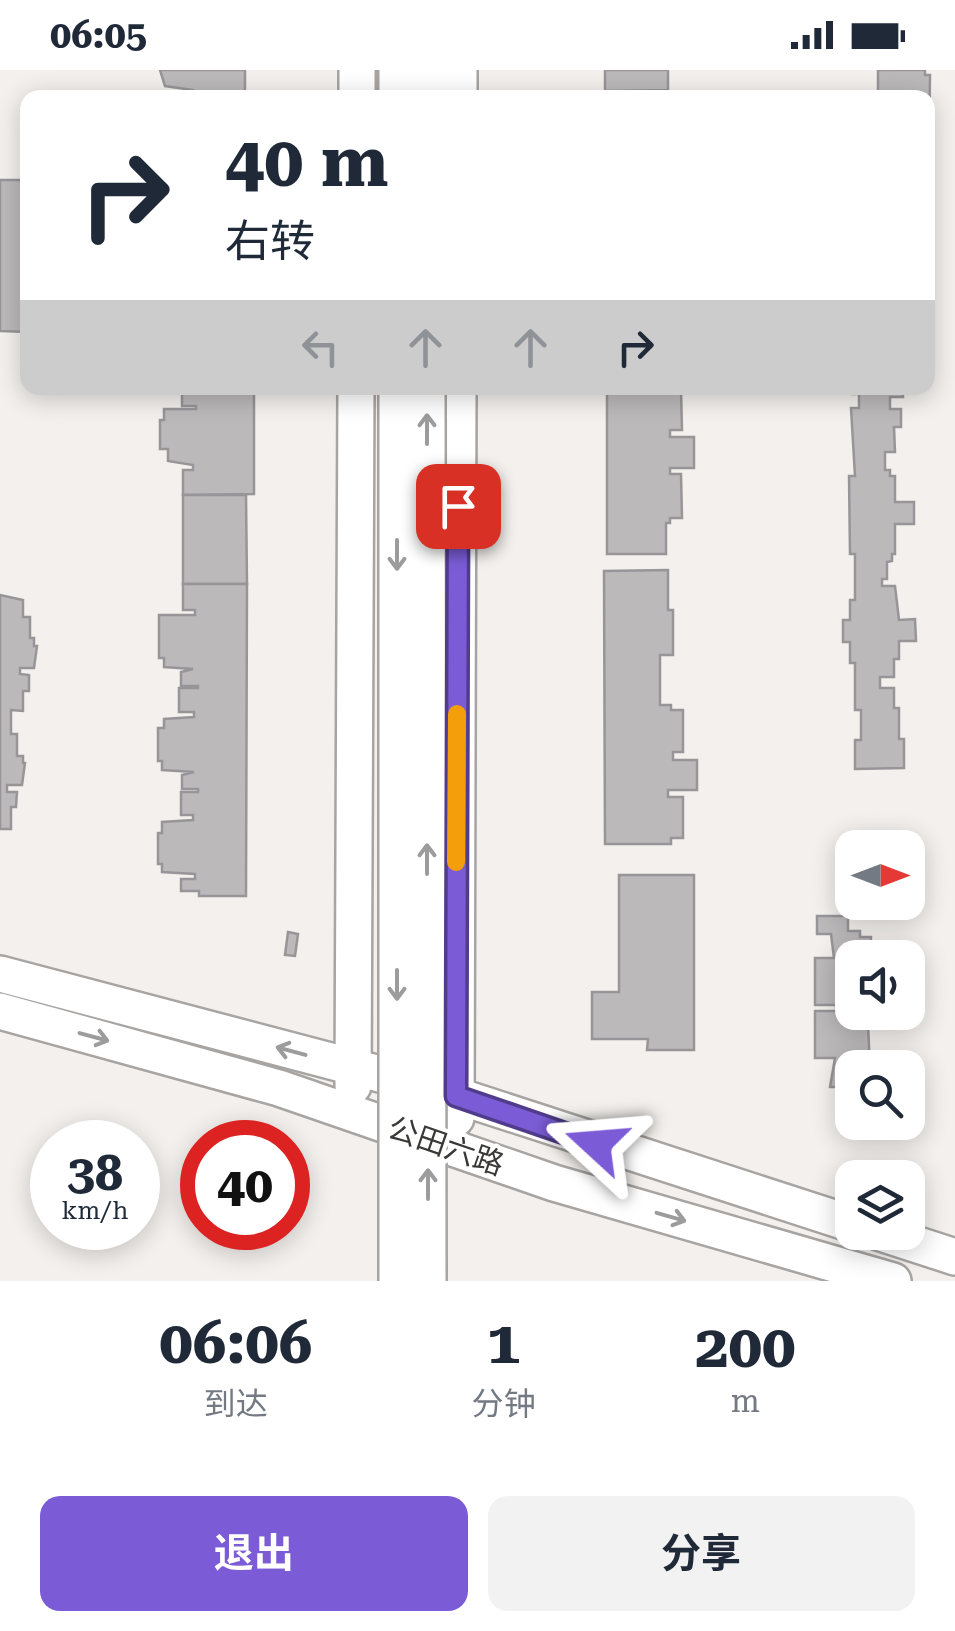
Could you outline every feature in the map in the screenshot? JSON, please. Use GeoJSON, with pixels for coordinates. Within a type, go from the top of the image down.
{"type":"FeatureCollection","features":[{"type":"Feature","properties":{"kind":"street"},"geometry":{"type":"LineString","coordinates":[[353,1113],[356,395]]}},
{"type":"Feature","properties":{"kind":"street"},"geometry":{"type":"LineString","coordinates":[[397,395],[397,1281]]}},
{"type":"Feature","properties":{"kind":"street"},"geometry":{"type":"LineString","coordinates":[[427,395],[428,1281]]}},
{"type":"Feature","properties":{"kind":"street"},"geometry":{"type":"LineString","coordinates":[[456,1149],[458,395]]}},
{"type":"Feature","properties":{"kind":"street","name":"公田六路"},"geometry":{"type":"LineString","coordinates":[[0,974],[456,1096],[835,1219]]}},
{"type":"Feature","properties":{"kind":"street","name":"公田六路"},"geometry":{"type":"LineString","coordinates":[[0,1011],[279,1088],[554,1183],[893,1281]]}},
{"type":"Feature","properties":{"kind":"street"},"geometry":{"type":"LineString","coordinates":[[925,1247],[955,1257]]}},
{"type":"Feature","properties":{"kind":"building"},"geometry":{"type":"Polygon","coordinates":[[[160,70],[245,70],[245,90],[165,86],[160,70]]]}},
{"type":"Feature","properties":{"kind":"building"},"geometry":{"type":"Polygon","coordinates":[[[605,70],[668,70],[668,90],[605,90],[605,70]]]}},
{"type":"Feature","properties":{"kind":"building"},"geometry":{"type":"Polygon","coordinates":[[[878,70],[925,70],[925,75],[930,75],[930,90],[878,90],[878,70]]]}},
{"type":"Feature","properties":{"kind":"building"},"geometry":{"type":"Polygon","coordinates":[[[0,180],[20,180],[20,332],[0,331],[0,180]]]}},
{"type":"Feature","properties":{"kind":"building"},"geometry":{"type":"Polygon","coordinates":[[[182,395],[254,395],[254,494],[183,495],[183,470],[193,470],[193,465],[168,461],[168,449],[160,449],[164,409],[196,409],[182,406],[182,395]]]}},
{"type":"Feature","properties":{"kind":"building"},"geometry":{"type":"Polygon","coordinates":[[[607,395],[681,395],[682,430],[670,430],[670,437],[694,437],[694,468],[670,468],[670,474],[681,474],[682,518],[670,518],[670,523],[666,523],[666,554],[607,554],[607,395]]]}},
{"type":"Feature","properties":{"kind":"building"},"geometry":{"type":"Polygon","coordinates":[[[859,395],[903,395],[890,397],[890,409],[901,409],[901,427],[894,427],[895,452],[885,452],[885,470],[895,476],[895,502],[914,502],[914,524],[895,524],[895,554],[887,562],[887,579],[882,579],[882,586],[895,586],[899,620],[915,619],[916,641],[899,641],[894,677],[880,677],[880,688],[894,688],[894,708],[899,708],[899,739],[904,739],[904,768],[855,769],[855,740],[861,740],[861,710],[855,710],[855,663],[850,663],[850,642],[843,642],[843,620],[850,620],[850,600],[855,600],[849,476],[855,476],[851,408],[859,408],[859,395]]]}},
{"type":"Feature","properties":{"kind":"building"},"geometry":{"type":"Polygon","coordinates":[[[183,495],[246,495],[247,584],[183,584],[183,495]]]}},
{"type":"Feature","properties":{"kind":"building"},"geometry":{"type":"Polygon","coordinates":[[[668,570],[673,655],[660,655],[660,705],[683,710],[683,752],[673,752],[673,760],[697,760],[697,790],[668,790],[668,797],[683,797],[683,838],[671,838],[671,844],[605,844],[604,571],[668,570]]]}},
{"type":"Feature","properties":{"kind":"building"},"geometry":{"type":"Polygon","coordinates":[[[183,584],[247,584],[246,896],[199,896],[199,891],[181,891],[181,879],[195,879],[195,874],[162,872],[162,864],[158,864],[162,822],[193,820],[193,815],[181,815],[181,792],[198,792],[182,789],[182,775],[194,772],[162,770],[162,761],[158,761],[158,728],[164,728],[164,719],[194,717],[194,712],[179,712],[179,688],[198,688],[181,686],[181,672],[193,669],[164,667],[164,658],[159,658],[159,615],[195,615],[195,610],[183,610],[183,584]]]}},
{"type":"Feature","properties":{"kind":"building"},"geometry":{"type":"Polygon","coordinates":[[[0,595],[23,600],[23,617],[30,617],[30,638],[34,638],[37,646],[34,668],[20,668],[20,674],[29,675],[29,691],[23,691],[23,711],[11,710],[11,734],[17,734],[17,756],[23,756],[25,763],[22,785],[7,785],[7,792],[17,792],[16,807],[11,807],[11,829],[0,829],[0,595]]]}},
{"type":"Feature","properties":{"kind":"building"},"geometry":{"type":"Polygon","coordinates":[[[619,875],[694,875],[694,1050],[647,1050],[648,1039],[592,1039],[592,992],[619,992],[619,875]]]}},
{"type":"Feature","properties":{"kind":"building"},"geometry":{"type":"Polygon","coordinates":[[[817,916],[835,916],[835,920],[848,920],[848,931],[860,931],[860,937],[871,937],[835,940],[835,1005],[815,1005],[815,958],[834,958],[831,934],[817,934],[817,916]]]}},
{"type":"Feature","properties":{"kind":"building"},"geometry":{"type":"Polygon","coordinates":[[[288,932],[298,934],[295,956],[285,955],[288,932]]]}},
{"type":"Feature","properties":{"kind":"building"},"geometry":{"type":"Polygon","coordinates":[[[815,1011],[835,1011],[835,1030],[868,1030],[869,1050],[835,1050],[835,1058],[815,1058],[815,1011]]]}},
{"type":"Feature","properties":{"kind":"building"},"geometry":{"type":"Polygon","coordinates":[[[835,1058],[835,1087],[830,1087],[835,1058]]]}},
{"type":"Feature","properties":{"kind":"slow traffic"},"geometry":{"type":"LineString","coordinates":[[456,862],[457,714]]}},
{"type":"Feature","properties":{"kind":"route"},"geometry":{"type":"LineString","coordinates":[[458,506],[456,1096],[596,1144]]}}]}
